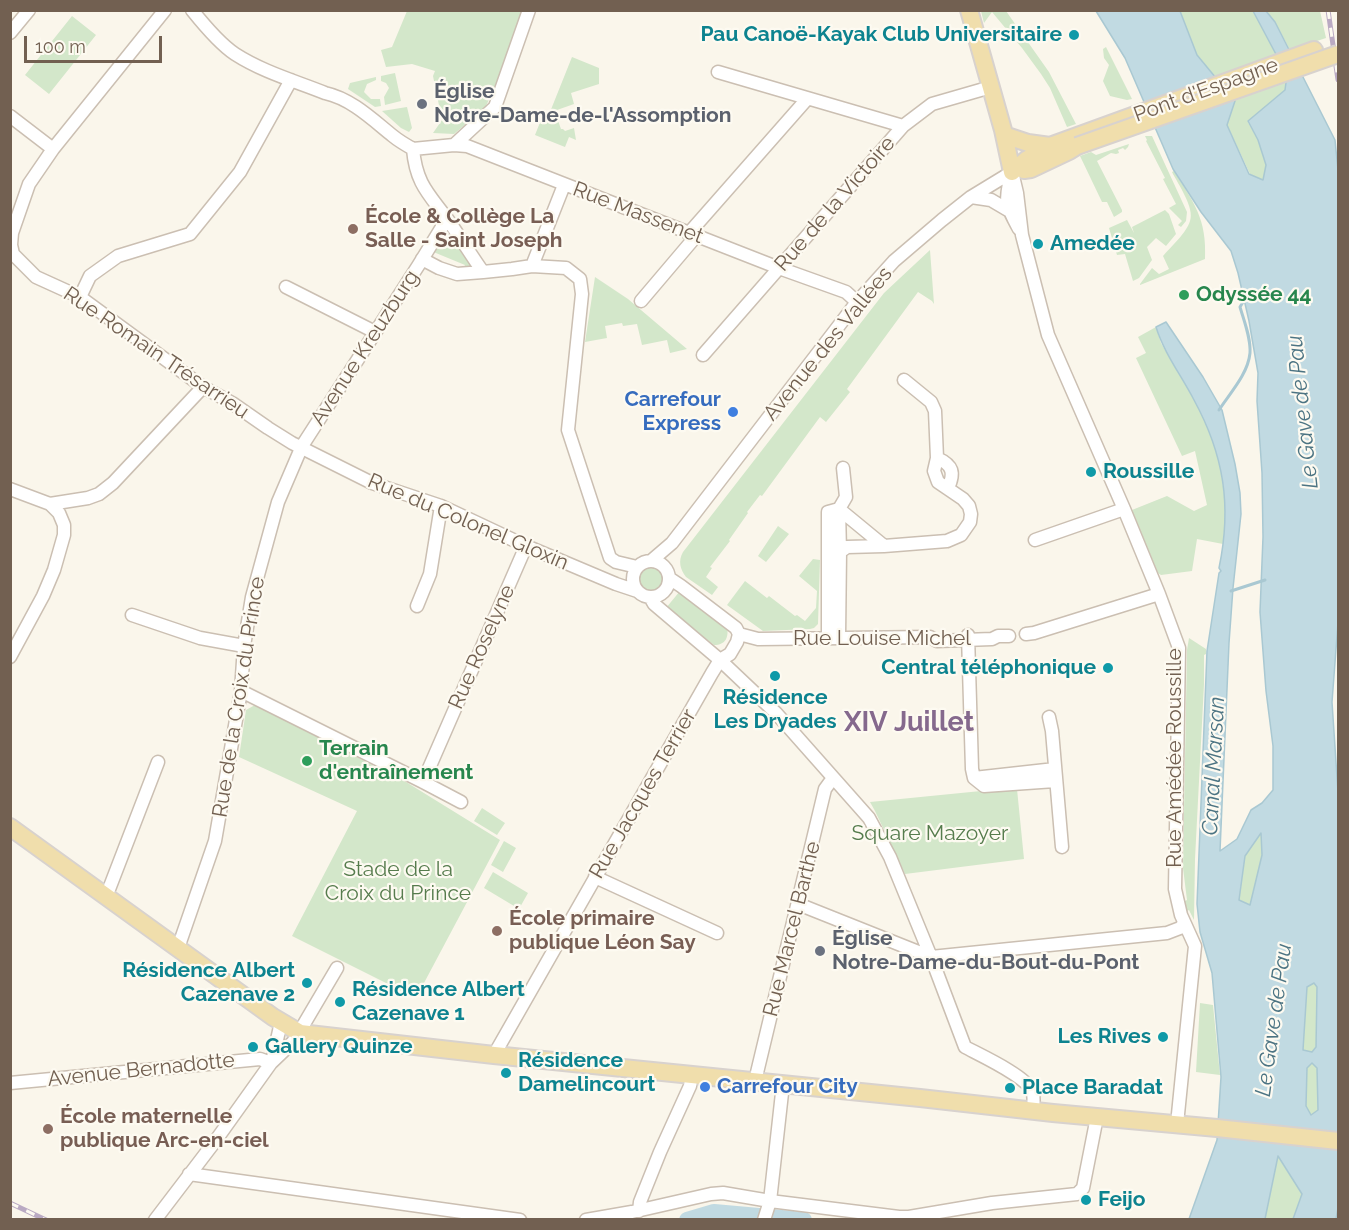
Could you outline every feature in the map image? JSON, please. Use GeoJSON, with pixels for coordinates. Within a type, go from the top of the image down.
{"type":"FeatureCollection","features":[{"type":"Feature","properties":{"kind":"main road"},"geometry":{"type":"LineString","coordinates":[[969,10],[1012,172]]}},
{"type":"Feature","properties":{"kind":"main road","name":"Pont d'Espagne"},"geometry":{"type":"LineString","coordinates":[[1075,142],[1338,42]]}},
{"type":"Feature","properties":{"kind":"main road","name":"Pont d'Espagne"},"geometry":{"type":"LineString","coordinates":[[1075,142],[1338,54]]}},
{"type":"Feature","properties":{"kind":"main road"},"geometry":{"type":"LineString","coordinates":[[1004,135],[1028,143],[1050,146]]}},
{"type":"Feature","properties":{"kind":"main road","name":"Avenue des Vallées"},"geometry":{"type":"LineString","coordinates":[[1012,172],[1026,160],[1050,146],[1075,142]]}},
{"type":"Feature","properties":{"kind":"main road","name":"Avenue des Vallées"},"geometry":{"type":"LineString","coordinates":[[1012,172],[1031,169],[1069,151],[1075,142]]}},
{"type":"Feature","properties":{"kind":"main road"},"geometry":{"type":"LineString","coordinates":[[10,827],[280,1022],[300,1033],[1338,1141]]}},
{"type":"Feature","properties":{"kind":"street"},"geometry":{"type":"LineString","coordinates":[[10,33],[29,10]]}},
{"type":"Feature","properties":{"kind":"street"},"geometry":{"type":"LineString","coordinates":[[10,116],[53,149],[165,10]]}},
{"type":"Feature","properties":{"kind":"street"},"geometry":{"type":"LineString","coordinates":[[192,10],[233,53],[262,69],[334,95],[362,111],[413,149],[414,166],[423,187],[483,272]]}},
{"type":"Feature","properties":{"kind":"street"},"geometry":{"type":"LineString","coordinates":[[454,145],[495,107],[529,10]]}},
{"type":"Feature","properties":{"kind":"street"},"geometry":{"type":"LineString","coordinates":[[718,72],[903,126]]}},
{"type":"Feature","properties":{"kind":"street"},"geometry":{"type":"LineString","coordinates":[[80,297],[90,276],[118,256],[190,234],[240,172],[291,80]]}},
{"type":"Feature","properties":{"kind":"street","name":"Rue de la Victoire"},"geometry":{"type":"LineString","coordinates":[[704,355],[903,126],[932,104],[991,87]]}},
{"type":"Feature","properties":{"kind":"street"},"geometry":{"type":"LineString","coordinates":[[641,302],[694,233],[807,99]]}},
{"type":"Feature","properties":{"kind":"street","name":"Rue Massenet"},"geometry":{"type":"LineString","coordinates":[[413,149],[467,146],[846,292],[857,302]]}},
{"type":"Feature","properties":{"kind":"street","name":"Rue Romain Trésarrieu"},"geometry":{"type":"LineString","coordinates":[[53,149],[29,184],[12,233],[10,246],[13,254],[36,277],[80,297],[203,387],[232,403],[268,428],[302,446]]}},
{"type":"Feature","properties":{"kind":"street"},"geometry":{"type":"LineString","coordinates":[[1008,210],[1006,194],[1012,172]]}},
{"type":"Feature","properties":{"kind":"street","name":"Avenue des Vallées"},"geometry":{"type":"LineString","coordinates":[[651,561],[672,543],[857,302],[894,261],[970,197],[1012,172]]}},
{"type":"Feature","properties":{"kind":"street","name":"Rue Amédée Roussille"},"geometry":{"type":"LineString","coordinates":[[1012,172],[1022,235],[1048,334],[1124,510],[1179,648],[1175,889],[1184,924],[1195,946],[1177,1125]]}},
{"type":"Feature","properties":{"kind":"street"},"geometry":{"type":"LineString","coordinates":[[532,266],[564,185]]}},
{"type":"Feature","properties":{"kind":"street"},"geometry":{"type":"LineString","coordinates":[[970,197],[991,200],[1008,210]]}},
{"type":"Feature","properties":{"kind":"street","name":"Rue Amédée Roussille"},"geometry":{"type":"LineString","coordinates":[[1008,210],[1022,235]]}},
{"type":"Feature","properties":{"kind":"street","name":"Avenue Kreuzburg"},"geometry":{"type":"LineString","coordinates":[[302,446],[447,219]]}},
{"type":"Feature","properties":{"kind":"street"},"geometry":{"type":"LineString","coordinates":[[422,259],[458,274],[532,266],[566,268],[580,279],[582,294],[568,430],[610,558],[616,562],[637,567]]}},
{"type":"Feature","properties":{"kind":"street"},"geometry":{"type":"LineString","coordinates":[[286,287],[375,332]]}},
{"type":"Feature","properties":{"kind":"street"},"geometry":{"type":"LineString","coordinates":[[840,552],[847,547],[947,541],[961,535],[969,522],[971,514],[969,506],[938,482],[935,475],[937,458],[935,411],[931,402],[904,380]]}},
{"type":"Feature","properties":{"kind":"street"},"geometry":{"type":"LineString","coordinates":[[50,504],[99,494],[113,483],[203,387]]}},
{"type":"Feature","properties":{"kind":"street","name":"Rue du Colonel Gloxin"},"geometry":{"type":"LineString","coordinates":[[302,446],[372,483],[441,507],[526,546],[637,591]]}},
{"type":"Feature","properties":{"kind":"street","name":"Rue de la Croix du Prince"},"geometry":{"type":"LineString","coordinates":[[178,948],[215,841],[242,691],[244,646],[252,597],[278,502],[302,446]]}},
{"type":"Feature","properties":{"kind":"street"},"geometry":{"type":"LineString","coordinates":[[833,637],[840,552],[839,509],[846,497],[843,468]]}},
{"type":"Feature","properties":{"kind":"street"},"geometry":{"type":"LineString","coordinates":[[10,489],[50,504],[59,513],[64,525],[64,536],[54,570],[43,596],[10,657]]}},
{"type":"Feature","properties":{"kind":"street"},"geometry":{"type":"LineString","coordinates":[[417,606],[430,574],[441,507]]}},
{"type":"Feature","properties":{"kind":"street"},"geometry":{"type":"LineString","coordinates":[[839,509],[884,546]]}},
{"type":"Feature","properties":{"kind":"street"},"geometry":{"type":"LineString","coordinates":[[833,637],[828,512],[839,509]]}},
{"type":"Feature","properties":{"kind":"street"},"geometry":{"type":"LineString","coordinates":[[1035,540],[1124,510]]}},
{"type":"Feature","properties":{"kind":"street","name":"Avenue des Vallées"},"geometry":{"type":"LineString","coordinates":[[666,572],[672,543]]}},
{"type":"Feature","properties":{"kind":"street","name":"Rue Roselyne"},"geometry":{"type":"LineString","coordinates":[[423,782],[526,546]]}},
{"type":"Feature","properties":{"kind":"street"},"geometry":{"type":"LineString","coordinates":[[666,572],[668,584],[661,594],[643,596],[634,586],[634,573],[637,567],[651,561],[658,562],[681,586],[736,628],[738,638],[730,654],[720,660]]}},
{"type":"Feature","properties":{"kind":"street"},"geometry":{"type":"LineString","coordinates":[[1026,634],[1159,594]]}},
{"type":"Feature","properties":{"kind":"street"},"geometry":{"type":"LineString","coordinates":[[650,597],[654,604],[720,660],[776,713],[868,818],[890,857],[932,957],[965,1047],[1001,1065],[1026,1083],[1033,1093],[1033,1110]]}},
{"type":"Feature","properties":{"kind":"street"},"geometry":{"type":"LineString","coordinates":[[132,615],[200,638],[244,646]]}},
{"type":"Feature","properties":{"kind":"street","name":"Rue Louise Michel"},"geometry":{"type":"LineString","coordinates":[[738,638],[930,637],[935,634],[968,637],[992,633],[1003,636]]}},
{"type":"Feature","properties":{"kind":"street"},"geometry":{"type":"LineString","coordinates":[[968,637],[974,778],[1055,775]]}},
{"type":"Feature","properties":{"kind":"street","name":"Rue Jacques Terrier"},"geometry":{"type":"LineString","coordinates":[[494,1054],[720,660]]}},
{"type":"Feature","properties":{"kind":"street"},"geometry":{"type":"LineString","coordinates":[[242,691],[460,802]]}},
{"type":"Feature","properties":{"kind":"street"},"geometry":{"type":"LineString","coordinates":[[1049,717],[1062,847]]}},
{"type":"Feature","properties":{"kind":"street"},"geometry":{"type":"LineString","coordinates":[[106,897],[158,762]]}},
{"type":"Feature","properties":{"kind":"street","name":"Rue Marcel Barthe"},"geometry":{"type":"LineString","coordinates":[[754,1081],[825,789],[833,778]]}},
{"type":"Feature","properties":{"kind":"street"},"geometry":{"type":"LineString","coordinates":[[594,877],[717,933]]}},
{"type":"Feature","properties":{"kind":"street"},"geometry":{"type":"LineString","coordinates":[[798,904],[932,957],[1167,933],[1184,924]]}},
{"type":"Feature","properties":{"kind":"street"},"geometry":{"type":"LineString","coordinates":[[155,1220],[271,1063],[300,1033],[337,968]]}},
{"type":"Feature","properties":{"kind":"street"},"geometry":{"type":"LineString","coordinates":[[271,1063],[280,1022]]}},
{"type":"Feature","properties":{"kind":"street","name":"Avenue Bernadotte"},"geometry":{"type":"LineString","coordinates":[[10,1083],[260,1059],[271,1063]]}},
{"type":"Feature","properties":{"kind":"street"},"geometry":{"type":"LineString","coordinates":[[639,1211],[640,1202],[690,1086],[692,1075]]}},
{"type":"Feature","properties":{"kind":"street"},"geometry":{"type":"LineString","coordinates":[[764,1220],[769,1204],[783,1084]]}},
{"type":"Feature","properties":{"kind":"street"},"geometry":{"type":"LineString","coordinates":[[586,1220],[723,1193],[769,1204],[899,1217],[992,1203],[1077,1194],[1083,1188],[1097,1117]]}},
{"type":"Feature","properties":{"kind":"street"},"geometry":{"type":"LineString","coordinates":[[189,1174],[520,1220]]}},
{"type":"Feature","properties":{"kind":"green space"},"geometry":{"type":"Polygon","coordinates":[[[407,11],[524,11],[485,108],[454,134],[433,133],[442,120],[433,76],[435,71],[412,64],[386,67],[381,50],[392,47],[407,11]]]}},
{"type":"Feature","properties":{"kind":"green space"},"geometry":{"type":"Polygon","coordinates":[[[981,11],[1006,11],[1049,72],[1076,124],[1067,127],[1050,88],[1022,48],[992,12],[984,23],[981,11]]]}},
{"type":"Feature","properties":{"kind":"green space"},"geometry":{"type":"Polygon","coordinates":[[[1180,11],[1253,11],[1287,75],[1285,90],[1248,122],[1258,140],[1266,165],[1263,180],[1250,174],[1227,125],[1235,101],[1197,55],[1180,11]]]}},
{"type":"Feature","properties":{"kind":"green space"},"geometry":{"type":"Polygon","coordinates":[[[1266,11],[1320,11],[1326,38],[1290,50],[1275,22],[1266,11]]]}},
{"type":"Feature","properties":{"kind":"green space"},"geometry":{"type":"Polygon","coordinates":[[[72,16],[96,35],[49,94],[25,75],[72,16]]]}},
{"type":"Feature","properties":{"kind":"green space"},"geometry":{"type":"Polygon","coordinates":[[[1106,47],[1132,99],[1110,96],[1103,81],[1109,65],[1104,58],[1103,49],[1106,47]]]}},
{"type":"Feature","properties":{"kind":"green space"},"geometry":{"type":"Polygon","coordinates":[[[572,57],[599,68],[599,84],[571,93],[574,104],[557,110],[556,115],[561,129],[565,131],[574,128],[576,140],[569,137],[565,147],[535,135],[541,120],[546,122],[572,57]]]}},
{"type":"Feature","properties":{"kind":"green space"},"geometry":{"type":"Polygon","coordinates":[[[395,73],[401,101],[385,105],[384,97],[389,88],[381,81],[381,76],[395,73]]]}},
{"type":"Feature","properties":{"kind":"green space"},"geometry":{"type":"Polygon","coordinates":[[[376,77],[376,80],[367,84],[364,92],[371,99],[380,99],[381,106],[375,107],[348,89],[350,83],[376,77]]]}},
{"type":"Feature","properties":{"kind":"green space"},"geometry":{"type":"Polygon","coordinates":[[[407,107],[412,128],[409,132],[382,111],[407,107]]]}},
{"type":"Feature","properties":{"kind":"green space"},"geometry":{"type":"Polygon","coordinates":[[[1145,136],[1152,136],[1187,212],[1186,221],[1181,227],[1178,225],[1182,221],[1169,208],[1176,204],[1145,136]]]}},
{"type":"Feature","properties":{"kind":"green space"},"geometry":{"type":"Polygon","coordinates":[[[1129,144],[1125,150],[1123,148],[1118,150],[1119,153],[1111,153],[1097,161],[1122,210],[1114,217],[1107,202],[1102,202],[1080,156],[1091,152],[1096,155],[1129,144]]]}},
{"type":"Feature","properties":{"kind":"green space"},"geometry":{"type":"Polygon","coordinates":[[[1174,171],[1198,212],[1204,233],[1205,259],[1140,285],[1152,268],[1159,274],[1169,269],[1163,256],[1182,235],[1190,221],[1188,203],[1172,172],[1174,171]]]}},
{"type":"Feature","properties":{"kind":"green space"},"geometry":{"type":"Polygon","coordinates":[[[1165,210],[1169,214],[1176,234],[1166,246],[1156,238],[1147,247],[1152,260],[1139,278],[1133,281],[1125,254],[1117,255],[1109,228],[1127,220],[1134,233],[1132,227],[1165,210]]]}},
{"type":"Feature","properties":{"kind":"green space"},"geometry":{"type":"Polygon","coordinates":[[[446,229],[454,235],[453,240],[472,267],[463,269],[465,265],[431,251],[446,229]]]}},
{"type":"Feature","properties":{"kind":"green space"},"geometry":{"type":"Polygon","coordinates":[[[930,250],[934,304],[918,292],[847,389],[850,392],[826,422],[820,417],[762,496],[760,495],[747,512],[730,541],[710,567],[712,568],[706,577],[718,587],[712,595],[686,577],[681,568],[681,555],[884,293],[930,250]]]}},
{"type":"Feature","properties":{"kind":"green space"},"geometry":{"type":"Polygon","coordinates":[[[595,277],[628,299],[687,349],[670,353],[667,340],[642,345],[637,324],[623,326],[622,323],[605,326],[607,338],[585,342],[595,277]]]}},
{"type":"Feature","properties":{"kind":"green space"},"geometry":{"type":"Polygon","coordinates":[[[1156,327],[1161,343],[1212,435],[1225,500],[1223,544],[1197,539],[1192,571],[1161,575],[1158,573],[1132,510],[1167,496],[1194,511],[1207,505],[1195,451],[1182,456],[1136,358],[1146,353],[1138,337],[1156,327]]]}},
{"type":"Feature","properties":{"kind":"green space"},"geometry":{"type":"Polygon","coordinates":[[[778,526],[789,534],[766,562],[758,556],[778,526]]]}},
{"type":"Feature","properties":{"kind":"green space"},"geometry":{"type":"Polygon","coordinates":[[[813,559],[820,560],[818,624],[814,628],[763,631],[727,605],[745,581],[767,598],[769,596],[805,621],[816,608],[817,591],[799,576],[813,559]]]}},
{"type":"Feature","properties":{"kind":"green space"},"geometry":{"type":"Polygon","coordinates":[[[651,568],[660,571],[663,580],[660,589],[651,592],[642,589],[639,580],[642,571],[651,568]]]}},
{"type":"Feature","properties":{"kind":"green space"},"geometry":{"type":"Polygon","coordinates":[[[680,591],[727,626],[728,634],[724,642],[714,645],[666,608],[680,591]]]}},
{"type":"Feature","properties":{"kind":"green space"},"geometry":{"type":"Polygon","coordinates":[[[1189,638],[1206,649],[1194,920],[1183,902],[1187,900],[1183,868],[1189,638]]]}},
{"type":"Feature","properties":{"kind":"green space","name":"Stade de la Croix du Prince"},"geometry":{"type":"Polygon","coordinates":[[[255,705],[378,768],[385,769],[500,840],[416,998],[292,936],[357,811],[239,757],[246,710],[255,705]]]}},
{"type":"Feature","properties":{"kind":"green space","name":"Square Mazoyer"},"geometry":{"type":"Polygon","coordinates":[[[1017,789],[1024,859],[905,874],[870,802],[981,791],[1017,789]]]}},
{"type":"Feature","properties":{"kind":"green space"},"geometry":{"type":"Polygon","coordinates":[[[482,808],[505,823],[497,835],[474,821],[482,808]]]}},
{"type":"Feature","properties":{"kind":"green space"},"geometry":{"type":"Polygon","coordinates":[[[1261,831],[1262,855],[1251,905],[1239,900],[1245,856],[1261,831]]]}},
{"type":"Feature","properties":{"kind":"green space"},"geometry":{"type":"Polygon","coordinates":[[[504,841],[516,848],[503,872],[491,865],[504,841]]]}},
{"type":"Feature","properties":{"kind":"green space"},"geometry":{"type":"Polygon","coordinates":[[[493,872],[528,893],[519,909],[484,888],[493,872]]]}},
{"type":"Feature","properties":{"kind":"green space"},"geometry":{"type":"Polygon","coordinates":[[[1314,983],[1317,987],[1316,1047],[1312,1052],[1303,1050],[1307,987],[1314,983]]]}},
{"type":"Feature","properties":{"kind":"green space"},"geometry":{"type":"Polygon","coordinates":[[[1200,1003],[1213,1005],[1220,1075],[1196,1072],[1200,1003]]]}},
{"type":"Feature","properties":{"kind":"green space"},"geometry":{"type":"Polygon","coordinates":[[[1312,1063],[1317,1067],[1319,1110],[1311,1115],[1306,1106],[1307,1067],[1312,1063]]]}},
{"type":"Feature","properties":{"kind":"green space"},"geometry":{"type":"Polygon","coordinates":[[[1277,1155],[1302,1194],[1293,1219],[1265,1220],[1277,1155]]]}},
{"type":"Feature","properties":{"kind":"water"},"geometry":{"type":"Polygon","coordinates":[[[1096,11],[1180,11],[1197,55],[1235,101],[1227,125],[1249,174],[1263,180],[1266,165],[1258,140],[1248,121],[1285,90],[1287,75],[1253,11],[1266,11],[1275,22],[1335,140],[1338,170],[1338,623],[1332,702],[1338,792],[1338,1208],[1336,1219],[1293,1219],[1302,1194],[1278,1156],[1265,1219],[1189,1219],[1217,1140],[1221,1077],[1212,973],[1200,932],[1197,904],[1207,651],[1221,571],[1219,568],[1225,523],[1225,502],[1219,461],[1204,420],[1168,355],[1156,327],[1166,322],[1222,410],[1240,493],[1241,514],[1229,643],[1220,851],[1237,839],[1251,810],[1262,803],[1273,790],[1273,746],[1260,612],[1263,537],[1262,473],[1257,401],[1258,373],[1249,321],[1231,251],[1201,212],[1173,169],[1125,58],[1096,11]],[[1261,833],[1245,856],[1239,900],[1250,905],[1262,855],[1261,833]],[[1314,983],[1307,987],[1303,1050],[1312,1052],[1316,1047],[1317,987],[1314,983]],[[1312,1063],[1307,1068],[1306,1106],[1311,1115],[1318,1110],[1317,1068],[1312,1063]]]}},
{"type":"Feature","properties":{"kind":"waterway"},"geometry":{"type":"LineString","coordinates":[[1219,410],[1242,376],[1249,361],[1249,341],[1240,307],[1246,297]]}},
{"type":"Feature","properties":{"kind":"waterway"},"geometry":{"type":"LineString","coordinates":[[1231,591],[1265,580]]}},
{"type":"Feature","properties":{"kind":"waterway"},"geometry":{"type":"LineString","coordinates":[[687,1220],[714,1212],[804,1220]]}},
{"type":"Feature","properties":{"kind":"railway"},"geometry":{"type":"LineString","coordinates":[[1328,10],[1338,80]]}},
{"type":"Feature","properties":{"kind":"railway"},"geometry":{"type":"LineString","coordinates":[[10,1203],[46,1220]]}},
{"type":"Feature","properties":{"kind":"place","name":"Pau Canoë-Kayak Club Universitaire"},"geometry":{"type":"Point","coordinates":[1074,35]}},
{"type":"Feature","properties":{"kind":"place","name":"Église Notre-Dame-de-l'Assomption"},"geometry":{"type":"Point","coordinates":[422,104]}},
{"type":"Feature","properties":{"kind":"place","name":"École & Collège La Salle - Saint Joseph"},"geometry":{"type":"Point","coordinates":[353,229]}},
{"type":"Feature","properties":{"kind":"place","name":"Amedée"},"geometry":{"type":"Point","coordinates":[1038,244]}},
{"type":"Feature","properties":{"kind":"place","name":"Odyssée 44"},"geometry":{"type":"Point","coordinates":[1184,295]}},
{"type":"Feature","properties":{"kind":"place","name":"Carrefour Express"},"geometry":{"type":"Point","coordinates":[733,412]}},
{"type":"Feature","properties":{"kind":"place","name":"Roussille"},"geometry":{"type":"Point","coordinates":[1091,472]}},
{"type":"Feature","properties":{"kind":"place","name":"Central téléphonique"},"geometry":{"type":"Point","coordinates":[1108,668]}},
{"type":"Feature","properties":{"kind":"place","name":"Résidence Les Dryades"},"geometry":{"type":"Point","coordinates":[775,676]}},
{"type":"Feature","properties":{"kind":"place","name":"Terrain d'entraînement"},"geometry":{"type":"Point","coordinates":[307,761]}},
{"type":"Feature","properties":{"kind":"place","name":"École primaire publique Léon Say"},"geometry":{"type":"Point","coordinates":[497,931]}},
{"type":"Feature","properties":{"kind":"place","name":"Église Notre-Dame-du-Bout-du-Pont"},"geometry":{"type":"Point","coordinates":[820,951]}},
{"type":"Feature","properties":{"kind":"place","name":"Résidence Albert Cazenave 2"},"geometry":{"type":"Point","coordinates":[307,983]}},
{"type":"Feature","properties":{"kind":"place","name":"Résidence Albert Cazenave 1"},"geometry":{"type":"Point","coordinates":[340,1002]}},
{"type":"Feature","properties":{"kind":"place","name":"Les Rives"},"geometry":{"type":"Point","coordinates":[1163,1037]}},
{"type":"Feature","properties":{"kind":"place","name":"Gallery Quinze"},"geometry":{"type":"Point","coordinates":[253,1047]}},
{"type":"Feature","properties":{"kind":"place","name":"Résidence Damelincourt"},"geometry":{"type":"Point","coordinates":[506,1073]}},
{"type":"Feature","properties":{"kind":"place","name":"Carrefour City"},"geometry":{"type":"Point","coordinates":[705,1087]}},
{"type":"Feature","properties":{"kind":"place","name":"Place Baradat"},"geometry":{"type":"Point","coordinates":[1010,1088]}},
{"type":"Feature","properties":{"kind":"place","name":"École maternelle publique Arc-en-ciel"},"geometry":{"type":"Point","coordinates":[48,1129]}},
{"type":"Feature","properties":{"kind":"place","name":"Feijo"},"geometry":{"type":"Point","coordinates":[1086,1200]}},
{"type":"Feature","properties":{"kind":"district","name":"XIV Juillet"},"geometry":{"type":"Point","coordinates":[909,723]}},
{"type":"Feature","properties":{"kind":"water label","name":"Le Gave de Pau"},"geometry":{"type":"Point","coordinates":[1303,412]}},
{"type":"Feature","properties":{"kind":"water label","name":"Canal Marsan"},"geometry":{"type":"Point","coordinates":[1214,766]}},
{"type":"Feature","properties":{"kind":"water label","name":"Le Gave de Pau"},"geometry":{"type":"Point","coordinates":[1274,1020]}}]}
